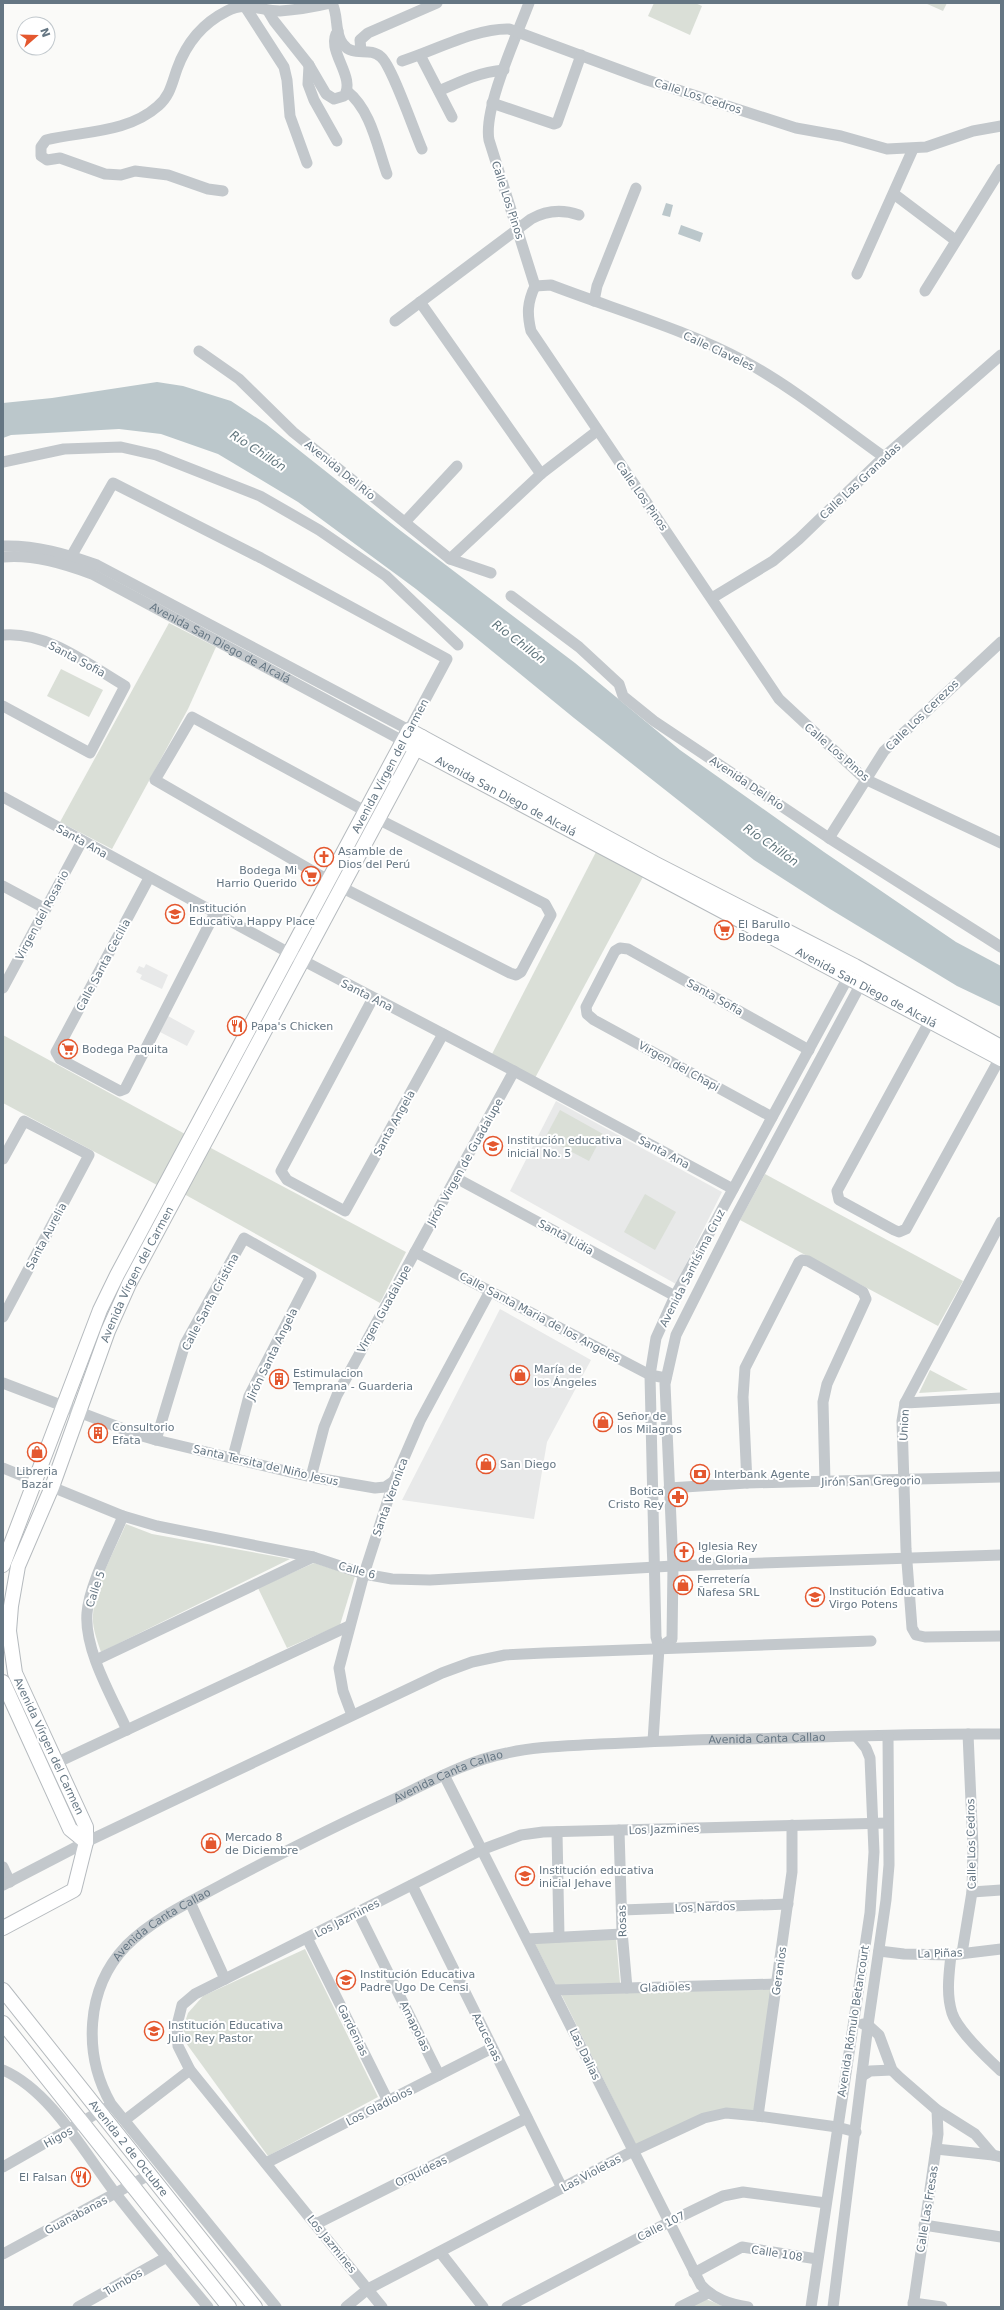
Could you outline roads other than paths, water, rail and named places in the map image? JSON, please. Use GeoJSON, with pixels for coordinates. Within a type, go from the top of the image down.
{"type":"FeatureCollection","features":[{"type":"Feature","properties":{"kind":"main road","name":"Avenida San Diego de Alcalá"},"geometry":{"type":"LineString","coordinates":[[406,736],[628,856],[860,986],[933,1016]]}},
{"type":"Feature","properties":{"kind":"main road","name":"Avenida Vírgen del Carmen"},"geometry":{"type":"LineString","coordinates":[[3,1565],[100,1310],[117,1275],[288,952],[406,736]]}},
{"type":"Feature","properties":{"kind":"main road","name":"Avenida Vírgen del Carmen"},"geometry":{"type":"LineString","coordinates":[[3,1928],[74,1890],[86,1842],[86,1827],[15,1673],[9,1631],[13,1586],[18,1566],[52,1487],[108,1331],[129,1284],[419,743]]}},
{"type":"Feature","properties":{"kind":"main road","name":"Avenida San Diego de Alcalá"},"geometry":{"type":"LineString","coordinates":[[628,856],[861,970],[933,1016],[1001,1055]]}},
{"type":"Feature","properties":{"kind":"main road","name":"Avenida Vírgen del Carmen"},"geometry":{"type":"LineString","coordinates":[[3,1682],[70,1829],[86,1842]]}},
{"type":"Feature","properties":{"kind":"main road","name":"Avenida 2 de Octubre"},"geometry":{"type":"LineString","coordinates":[[3,1990],[106,2108],[149,2175],[255,2307]]}},
{"type":"Feature","properties":{"kind":"main road","name":"Avenida 2 de Octubre"},"geometry":{"type":"LineString","coordinates":[[3,2023],[229,2307]]}},
{"type":"Feature","properties":{"kind":"street"},"geometry":{"type":"LineString","coordinates":[[223,191],[208,189],[168,175],[135,171],[122,174],[105,174],[60,158],[47,160],[42,158],[40,151],[42,144],[46,140],[113,128],[152,111],[168,95],[179,62],[195,37],[218,16],[244,5],[268,10],[301,9],[332,3],[338,18],[338,31],[341,42],[354,52],[372,51],[386,62],[422,149]]}},
{"type":"Feature","properties":{"kind":"street"},"geometry":{"type":"LineString","coordinates":[[361,51],[360,40],[368,33],[437,3]]}},
{"type":"Feature","properties":{"kind":"street","name":"Calle Los Pinos"},"geometry":{"type":"LineString","coordinates":[[529,3],[492,103],[488,119],[489,140],[518,228],[535,286],[528,302],[527,315],[531,331],[779,699],[865,779],[1001,843]]}},
{"type":"Feature","properties":{"kind":"street"},"geometry":{"type":"LineString","coordinates":[[244,5],[284,67],[287,80],[290,116],[308,163]]}},
{"type":"Feature","properties":{"kind":"street"},"geometry":{"type":"LineString","coordinates":[[268,10],[274,21],[309,66],[330,97],[339,98],[344,96],[347,91],[347,83],[335,45],[335,36],[338,31]]}},
{"type":"Feature","properties":{"kind":"street","name":"Calle Los Cedros"},"geometry":{"type":"LineString","coordinates":[[402,61],[474,34],[496,29],[518,31],[647,80],[796,128],[841,136],[886,148],[913,149],[926,147],[973,131],[1001,126]]}},
{"type":"Feature","properties":{"kind":"street"},"geometry":{"type":"LineString","coordinates":[[420,55],[452,117]]}},
{"type":"Feature","properties":{"kind":"street"},"geometry":{"type":"LineString","coordinates":[[492,103],[557,123],[581,55]]}},
{"type":"Feature","properties":{"kind":"street"},"geometry":{"type":"LineString","coordinates":[[309,66],[308,84],[314,100],[337,141]]}},
{"type":"Feature","properties":{"kind":"street"},"geometry":{"type":"LineString","coordinates":[[439,91],[469,77],[487,71],[504,70]]}},
{"type":"Feature","properties":{"kind":"street"},"geometry":{"type":"LineString","coordinates":[[347,91],[357,99],[367,117],[387,174]]}},
{"type":"Feature","properties":{"kind":"street"},"geometry":{"type":"LineString","coordinates":[[857,274],[913,149]]}},
{"type":"Feature","properties":{"kind":"street"},"geometry":{"type":"LineString","coordinates":[[925,292],[1001,169]]}},
{"type":"Feature","properties":{"kind":"street"},"geometry":{"type":"LineString","coordinates":[[594,301],[597,286],[636,188]]}},
{"type":"Feature","properties":{"kind":"street"},"geometry":{"type":"LineString","coordinates":[[894,194],[956,240]]}},
{"type":"Feature","properties":{"kind":"street"},"geometry":{"type":"LineString","coordinates":[[396,321],[518,228],[545,212],[560,210],[579,215]]}},
{"type":"Feature","properties":{"kind":"street","name":"Calle Claveles"},"geometry":{"type":"LineString","coordinates":[[535,286],[551,285],[683,333],[746,362],[780,382],[884,457]]}},
{"type":"Feature","properties":{"kind":"street"},"geometry":{"type":"LineString","coordinates":[[420,302],[541,474]]}},
{"type":"Feature","properties":{"kind":"street","name":"Avenida Del Río"},"geometry":{"type":"LineString","coordinates":[[199,350],[238,379],[293,432],[450,559],[491,573]]}},
{"type":"Feature","properties":{"kind":"street","name":"Calle Las Granadas"},"geometry":{"type":"LineString","coordinates":[[712,598],[767,565],[794,544],[884,457],[1001,355]]}},
{"type":"Feature","properties":{"kind":"street"},"geometry":{"type":"LineString","coordinates":[[450,559],[541,474],[597,431]]}},
{"type":"Feature","properties":{"kind":"street"},"geometry":{"type":"LineString","coordinates":[[3,462],[64,450],[121,446],[156,454],[260,496],[319,530],[386,576],[458,645]]}},
{"type":"Feature","properties":{"kind":"street"},"geometry":{"type":"LineString","coordinates":[[405,522],[457,466]]}},
{"type":"Feature","properties":{"kind":"street","name":"Avenida Vírgen del Carmen"},"geometry":{"type":"LineString","coordinates":[[72,556],[112,483],[261,558],[448,659],[406,736]]}},
{"type":"Feature","properties":{"kind":"street","name":"Avenida San Diego de Alcalá"},"geometry":{"type":"LineString","coordinates":[[3,546],[42,549],[72,556],[97,565],[139,593],[406,736]]}},
{"type":"Feature","properties":{"kind":"street","name":"Avenida San Diego de Alcalá"},"geometry":{"type":"LineString","coordinates":[[3,557],[28,558],[76,568],[139,593]]}},
{"type":"Feature","properties":{"kind":"street","name":"Avenida Del Río"},"geometry":{"type":"LineString","coordinates":[[511,596],[580,647],[619,684],[623,696],[654,721],[829,838],[1001,947]]}},
{"type":"Feature","properties":{"kind":"street","name":"Santa Sofia"},"geometry":{"type":"LineString","coordinates":[[3,636],[32,638],[53,644],[125,686],[90,753],[3,706]]}},
{"type":"Feature","properties":{"kind":"street","name":"Calle Los Cerezos"},"geometry":{"type":"LineString","coordinates":[[829,838],[884,751],[1001,642]]}},
{"type":"Feature","properties":{"kind":"street"},"geometry":{"type":"LineString","coordinates":[[328,880],[155,780],[192,717],[365,811]]}},
{"type":"Feature","properties":{"kind":"street","name":"Santa Ana"},"geometry":{"type":"LineString","coordinates":[[3,797],[149,878],[373,998],[514,1071],[733,1189]]}},
{"type":"Feature","properties":{"kind":"street"},"geometry":{"type":"LineString","coordinates":[[342,887],[510,973],[516,975],[521,972],[550,915],[545,904],[378,819]]}},
{"type":"Feature","properties":{"kind":"street","name":"Virgen del Rosario"},"geometry":{"type":"LineString","coordinates":[[3,988],[6,975],[46,909],[82,841]]}},
{"type":"Feature","properties":{"kind":"street","name":"Calle Santa Cecilia"},"geometry":{"type":"LineString","coordinates":[[149,878],[56,1052],[60,1059],[120,1091],[125,1089],[215,913]]}},
{"type":"Feature","properties":{"kind":"street"},"geometry":{"type":"LineString","coordinates":[[3,886],[46,909]]}},
{"type":"Feature","properties":{"kind":"street","name":"Santa Sofia"},"geometry":{"type":"LineString","coordinates":[[588,1014],[586,1007],[615,951],[620,948],[628,949],[809,1050]]}},
{"type":"Feature","properties":{"kind":"street","name":"Avenida Santísima Cruz"},"geometry":{"type":"LineString","coordinates":[[653,1741],[659,1648],[656,1637],[650,1375],[656,1338],[675,1296],[847,978],[861,970]]}},
{"type":"Feature","properties":{"kind":"street","name":"Avenida Santísima Cruz"},"geometry":{"type":"LineString","coordinates":[[659,1648],[672,1639],[673,1566],[666,1378],[676,1335],[734,1220],[860,986],[861,970]]}},
{"type":"Feature","properties":{"kind":"street","name":"Santa Angela"},"geometry":{"type":"LineString","coordinates":[[373,998],[281,1171],[287,1180],[345,1211],[443,1034]]}},
{"type":"Feature","properties":{"kind":"street","name":"Virgen del Chapi"},"geometry":{"type":"LineString","coordinates":[[588,1014],[594,1020],[772,1117]]}},
{"type":"Feature","properties":{"kind":"street"},"geometry":{"type":"LineString","coordinates":[[933,1016],[837,1191],[839,1200],[894,1230],[899,1232],[906,1229],[1001,1055]]}},
{"type":"Feature","properties":{"kind":"street","name":"Jirón Virgen de Guadalupe"},"geometry":{"type":"LineString","coordinates":[[415,1252],[514,1071]]}},
{"type":"Feature","properties":{"kind":"street","name":"Santa Aurelia"},"geometry":{"type":"LineString","coordinates":[[3,1159],[24,1121],[89,1155],[3,1317]]}},
{"type":"Feature","properties":{"kind":"street","name":"Santa Lidia"},"geometry":{"type":"LineString","coordinates":[[456,1178],[675,1296]]}},
{"type":"Feature","properties":{"kind":"street","name":"Union"},"geometry":{"type":"LineString","coordinates":[[1001,1222],[905,1403],[902,1421],[906,1558],[912,1628],[916,1634],[925,1637],[1001,1636]]}},
{"type":"Feature","properties":{"kind":"street","name":"Calle Santa Cristina"},"geometry":{"type":"LineString","coordinates":[[156,1440],[186,1344],[244,1238],[311,1276]]}},
{"type":"Feature","properties":{"kind":"street","name":"Calle Santa Maria de los Angeles"},"geometry":{"type":"LineString","coordinates":[[415,1252],[650,1375],[666,1378]]}},
{"type":"Feature","properties":{"kind":"street","name":"Virgen Guadalupe"},"geometry":{"type":"LineString","coordinates":[[311,1477],[324,1428],[337,1395],[415,1252]]}},
{"type":"Feature","properties":{"kind":"street"},"geometry":{"type":"LineString","coordinates":[[747,1483],[743,1397],[744,1368],[799,1262],[802,1260],[808,1261],[866,1295],[866,1299],[826,1384],[823,1402],[825,1482]]}},
{"type":"Feature","properties":{"kind":"street","name":"Jirón Santa Angela"},"geometry":{"type":"LineString","coordinates":[[233,1457],[249,1396],[311,1276]]}},
{"type":"Feature","properties":{"kind":"street","name":"Santa Veronica"},"geometry":{"type":"LineString","coordinates":[[352,1715],[343,1692],[339,1668],[364,1574],[394,1481],[420,1421],[490,1291]]}},
{"type":"Feature","properties":{"kind":"street","name":"Santa Tersita de Niño Jesus"},"geometry":{"type":"LineString","coordinates":[[3,1383],[139,1435],[156,1440],[233,1457],[311,1477],[375,1488],[385,1487],[394,1481]]}},
{"type":"Feature","properties":{"kind":"street"},"geometry":{"type":"LineString","coordinates":[[905,1403],[1001,1398]]}},
{"type":"Feature","properties":{"kind":"street"},"geometry":{"type":"LineString","coordinates":[[3,1468],[35,1480]]}},
{"type":"Feature","properties":{"kind":"street","name":"Jirón San Gregorio"},"geometry":{"type":"LineString","coordinates":[[669,1488],[747,1483],[1001,1477]]}},
{"type":"Feature","properties":{"kind":"street","name":"Calle 6"},"geometry":{"type":"LineString","coordinates":[[52,1487],[123,1516],[157,1526],[313,1557],[364,1574],[392,1579],[430,1580],[673,1566],[1001,1555]]}},
{"type":"Feature","properties":{"kind":"street","name":"Calle 5"},"geometry":{"type":"LineString","coordinates":[[123,1516],[93,1589],[87,1613],[88,1635],[96,1660],[127,1730]]}},
{"type":"Feature","properties":{"kind":"street"},"geometry":{"type":"LineString","coordinates":[[96,1660],[313,1557]]}},
{"type":"Feature","properties":{"kind":"street"},"geometry":{"type":"LineString","coordinates":[[56,1763],[349,1626]]}},
{"type":"Feature","properties":{"kind":"street"},"geometry":{"type":"LineString","coordinates":[[3,1867],[6,1884],[86,1842],[418,1683],[472,1662],[505,1655],[673,1647],[871,1641]]}},
{"type":"Feature","properties":{"kind":"street","name":"Calle Los Cedros"},"geometry":{"type":"LineString","coordinates":[[962,1953],[972,1892],[974,1847],[968,1734]]}},
{"type":"Feature","properties":{"kind":"street","name":"Avenida Canta Callao"},"geometry":{"type":"LineString","coordinates":[[125,2120],[106,2108],[102,2088],[92,2056],[91,2026],[97,2000],[106,1974],[126,1947],[160,1920],[190,1902],[314,1836],[444,1775],[505,1753],[537,1748],[653,1741],[1001,1734]]}},
{"type":"Feature","properties":{"kind":"street","name":"Avenida Rómulo Betancourt"},"geometry":{"type":"LineString","coordinates":[[834,2307],[868,2025],[880,1951],[887,1893],[888,1736]]}},
{"type":"Feature","properties":{"kind":"street","name":"Avenida Rómulo Betancourt"},"geometry":{"type":"LineString","coordinates":[[811,2307],[870,1914],[874,1852],[870,1758],[866,1748],[857,1737]]}},
{"type":"Feature","properties":{"kind":"street","name":"Las Dalias"},"geometry":{"type":"LineString","coordinates":[[444,1775],[694,2274],[708,2293],[731,2306],[748,2307]]}},
{"type":"Feature","properties":{"kind":"street","name":"Los Jazmines"},"geometry":{"type":"LineString","coordinates":[[382,2307],[190,2070],[178,2046],[177,2025],[182,2005],[195,1994],[481,1850],[521,1835],[557,1832],[873,1822],[888,1823]]}},
{"type":"Feature","properties":{"kind":"street","name":"Geranios"},"geometry":{"type":"LineString","coordinates":[[758,2116],[792,1872],[792,1825]]}},
{"type":"Feature","properties":{"kind":"street","name":"Rosas"},"geometry":{"type":"LineString","coordinates":[[619,1830],[622,1934],[627,1988]]}},
{"type":"Feature","properties":{"kind":"street"},"geometry":{"type":"LineString","coordinates":[[557,1832],[559,1938]]}},
{"type":"Feature","properties":{"kind":"street","name":"Azucenas"},"geometry":{"type":"LineString","coordinates":[[412,1885],[562,2188]]}},
{"type":"Feature","properties":{"kind":"street"},"geometry":{"type":"LineString","coordinates":[[972,1892],[1001,1890]]}},
{"type":"Feature","properties":{"kind":"street"},"geometry":{"type":"LineString","coordinates":[[190,1902],[225,1979]]}},
{"type":"Feature","properties":{"kind":"street","name":"Los Nardos"},"geometry":{"type":"LineString","coordinates":[[622,1910],[788,1904]]}},
{"type":"Feature","properties":{"kind":"street","name":"Amapolas"},"geometry":{"type":"LineString","coordinates":[[358,1912],[439,2075]]}},
{"type":"Feature","properties":{"kind":"street"},"geometry":{"type":"LineString","coordinates":[[527,1939],[622,1934]]}},
{"type":"Feature","properties":{"kind":"street","name":"Gardenias"},"geometry":{"type":"LineString","coordinates":[[307,1938],[388,2101]]}},
{"type":"Feature","properties":{"kind":"street","name":"La Piñas"},"geometry":{"type":"LineString","coordinates":[[880,1951],[904,1954],[951,1955],[1001,1950]]}},
{"type":"Feature","properties":{"kind":"street"},"geometry":{"type":"LineString","coordinates":[[951,1955],[948,1986],[952,2014],[961,2028],[1001,2071]]}},
{"type":"Feature","properties":{"kind":"street","name":"Gladioles"},"geometry":{"type":"LineString","coordinates":[[553,1990],[777,1984]]}},
{"type":"Feature","properties":{"kind":"street"},"geometry":{"type":"LineString","coordinates":[[853,2022],[868,2025],[876,2030],[883,2042],[892,2070],[937,2110],[975,2134],[997,2156]]}},
{"type":"Feature","properties":{"kind":"street","name":"Los Gladiolos"},"geometry":{"type":"LineString","coordinates":[[266,2163],[492,2048]]}},
{"type":"Feature","properties":{"kind":"street"},"geometry":{"type":"LineString","coordinates":[[3,2070],[28,2084],[46,2101],[116,2193],[208,2307]]}},
{"type":"Feature","properties":{"kind":"street"},"geometry":{"type":"LineString","coordinates":[[125,2120],[190,2070]]}},
{"type":"Feature","properties":{"kind":"street"},"geometry":{"type":"LineString","coordinates":[[862,2076],[870,2072],[892,2070]]}},
{"type":"Feature","properties":{"kind":"street","name":"Higos"},"geometry":{"type":"LineString","coordinates":[[3,2167],[83,2123],[106,2108]]}},
{"type":"Feature","properties":{"kind":"street","name":"Calle Las Fresas"},"geometry":{"type":"LineString","coordinates":[[913,2305],[936,2149],[939,2124],[937,2110]]}},
{"type":"Feature","properties":{"kind":"street","name":"Las Violetas"},"geometry":{"type":"LineString","coordinates":[[346,2307],[368,2289],[633,2151],[704,2118],[726,2114],[758,2116],[837,2127],[856,2132]]}},
{"type":"Feature","properties":{"kind":"street","name":"Orquídeas"},"geometry":{"type":"LineString","coordinates":[[316,2224],[527,2118]]}},
{"type":"Feature","properties":{"kind":"street","name":"Avenida 2 de Octubre"},"geometry":{"type":"LineString","coordinates":[[125,2120],[276,2307]]}},
{"type":"Feature","properties":{"kind":"street"},"geometry":{"type":"LineString","coordinates":[[936,2149],[997,2156]]}},
{"type":"Feature","properties":{"kind":"street","name":"Guanabanas"},"geometry":{"type":"LineString","coordinates":[[3,2254],[149,2175]]}},
{"type":"Feature","properties":{"kind":"street","name":"Calle 107"},"geometry":{"type":"LineString","coordinates":[[507,2307],[668,2222],[723,2196],[743,2192],[826,2203]]}},
{"type":"Feature","properties":{"kind":"street"},"geometry":{"type":"LineString","coordinates":[[924,2225],[1001,2237]]}},
{"type":"Feature","properties":{"kind":"street","name":"Calle 108"},"geometry":{"type":"LineString","coordinates":[[694,2274],[742,2247],[818,2259]]}},
{"type":"Feature","properties":{"kind":"street"},"geometry":{"type":"LineString","coordinates":[[440,2252],[483,2307]]}},
{"type":"Feature","properties":{"kind":"street","name":"Tumbos"},"geometry":{"type":"LineString","coordinates":[[78,2307],[94,2304],[167,2257]]}},
{"type":"Feature","properties":{"kind":"street"},"geometry":{"type":"LineString","coordinates":[[680,2307],[708,2293]]}},
{"type":"Feature","properties":{"kind":"street"},"geometry":{"type":"LineString","coordinates":[[913,2305],[942,2307]]}},
{"type":"Feature","properties":{"kind":"water"},"geometry":{"type":"Polygon","coordinates":[[[666,203],[673,205],[670,217],[662,215],[666,203]]]}},
{"type":"Feature","properties":{"kind":"water"},"geometry":{"type":"Polygon","coordinates":[[[681,225],[703,233],[700,242],[678,234],[681,225]]]}},
{"type":"Feature","properties":{"kind":"water","name":"Río Chillón"},"geometry":{"type":"Polygon","coordinates":[[[157,382],[183,386],[231,401],[266,424],[401,531],[575,663],[680,750],[824,852],[956,942],[1001,966],[1001,1007],[957,986],[830,909],[754,860],[574,718],[416,589],[298,502],[218,454],[161,434],[119,429],[11,435],[3,438],[3,403],[52,398],[157,382]]]}},
{"type":"Feature","properties":{"kind":"place","name":"Asamble de Dios del Perú"},"geometry":{"type":"Point","coordinates":[324,857]}},
{"type":"Feature","properties":{"kind":"place","name":"Bodega Mi Harrio Querido"},"geometry":{"type":"Point","coordinates":[311,876]}},
{"type":"Feature","properties":{"kind":"place","name":"Institución Educativa Happy Place"},"geometry":{"type":"Point","coordinates":[175,914]}},
{"type":"Feature","properties":{"kind":"place","name":"El Barullo Bodega"},"geometry":{"type":"Point","coordinates":[724,930]}},
{"type":"Feature","properties":{"kind":"place","name":"Papa's Chicken"},"geometry":{"type":"Point","coordinates":[237,1026]}},
{"type":"Feature","properties":{"kind":"place","name":"Bodega Paquita"},"geometry":{"type":"Point","coordinates":[68,1049]}},
{"type":"Feature","properties":{"kind":"place","name":"Institución educativa inicial No. 5"},"geometry":{"type":"Point","coordinates":[493,1146]}},
{"type":"Feature","properties":{"kind":"place","name":"María de los Ángeles"},"geometry":{"type":"Point","coordinates":[520,1375]}},
{"type":"Feature","properties":{"kind":"place","name":"Estimulacion Temprana - Guarderia"},"geometry":{"type":"Point","coordinates":[279,1379]}},
{"type":"Feature","properties":{"kind":"place","name":"Señor de los Milagros"},"geometry":{"type":"Point","coordinates":[603,1422]}},
{"type":"Feature","properties":{"kind":"place","name":"Consultorio Efata"},"geometry":{"type":"Point","coordinates":[98,1433]}},
{"type":"Feature","properties":{"kind":"place","name":"Libreria Bazar"},"geometry":{"type":"Point","coordinates":[37,1452]}},
{"type":"Feature","properties":{"kind":"place","name":"San Diego"},"geometry":{"type":"Point","coordinates":[486,1464]}},
{"type":"Feature","properties":{"kind":"place","name":"Interbank Agente"},"geometry":{"type":"Point","coordinates":[700,1474]}},
{"type":"Feature","properties":{"kind":"place","name":"Botica Cristo Rey"},"geometry":{"type":"Point","coordinates":[678,1497]}},
{"type":"Feature","properties":{"kind":"place","name":"Iglesia Rey de Gloria"},"geometry":{"type":"Point","coordinates":[684,1552]}},
{"type":"Feature","properties":{"kind":"place","name":"Ferretería Ñafesa SRL"},"geometry":{"type":"Point","coordinates":[683,1585]}},
{"type":"Feature","properties":{"kind":"place","name":"Institución Educativa Virgo Potens"},"geometry":{"type":"Point","coordinates":[815,1597]}},
{"type":"Feature","properties":{"kind":"place","name":"Mercado 8 de Diciembre"},"geometry":{"type":"Point","coordinates":[211,1843]}},
{"type":"Feature","properties":{"kind":"place","name":"Institución educativa inicial Jehave"},"geometry":{"type":"Point","coordinates":[525,1876]}},
{"type":"Feature","properties":{"kind":"place","name":"Institución Educativa Padre Ugo De Censi"},"geometry":{"type":"Point","coordinates":[346,1980]}},
{"type":"Feature","properties":{"kind":"place","name":"Institución Educativa Julio Rey Pastor"},"geometry":{"type":"Point","coordinates":[154,2031]}},
{"type":"Feature","properties":{"kind":"place","name":"El Falsan"},"geometry":{"type":"Point","coordinates":[81,2177]}}]}
